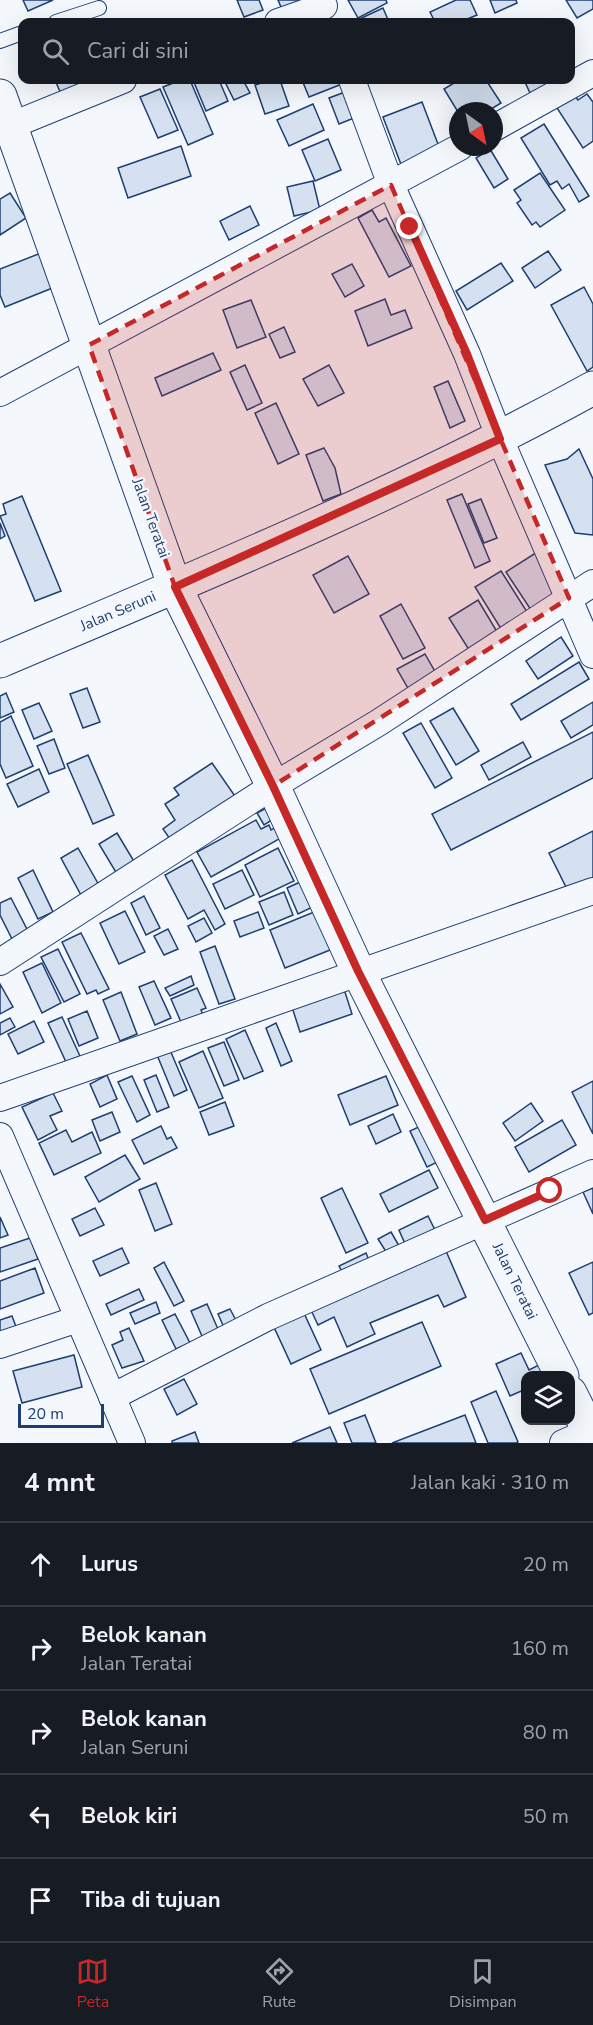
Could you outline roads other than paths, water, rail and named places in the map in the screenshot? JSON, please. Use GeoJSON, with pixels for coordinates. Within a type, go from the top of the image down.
{"type":"FeatureCollection","features":[{"type":"Feature","properties":{"kind":"street"},"geometry":{"type":"LineString","coordinates":[[293,18],[326,9]]}},
{"type":"Feature","properties":{"kind":"street"},"geometry":{"type":"LineString","coordinates":[[575,83],[593,73]]}},
{"type":"Feature","properties":{"kind":"street"},"geometry":{"type":"LineString","coordinates":[[4,117],[110,84]]}},
{"type":"Feature","properties":{"kind":"street"},"geometry":{"type":"LineString","coordinates":[[353,84],[391,185],[467,354],[500,439],[593,655]]}},
{"type":"Feature","properties":{"kind":"street"},"geometry":{"type":"LineString","coordinates":[[503,123],[573,84]]}},
{"type":"Feature","properties":{"kind":"street","name":"Jalan Teratai"},"geometry":{"type":"LineString","coordinates":[[4,117],[89,345],[175,587],[273,786],[358,971],[560,1371]]}},
{"type":"Feature","properties":{"kind":"street"},"geometry":{"type":"LineString","coordinates":[[0,393],[449,153]]}},
{"type":"Feature","properties":{"kind":"street","name":"Jalan Seruni"},"geometry":{"type":"LineString","coordinates":[[0,661],[175,587],[500,439],[593,388]]}},
{"type":"Feature","properties":{"kind":"street"},"geometry":{"type":"LineString","coordinates":[[0,962],[273,786],[378,723],[593,583]]}},
{"type":"Feature","properties":{"kind":"street"},"geometry":{"type":"LineString","coordinates":[[0,1098],[358,971],[593,891]]}},
{"type":"Feature","properties":{"kind":"street"},"geometry":{"type":"LineString","coordinates":[[2,1145],[132,1443]]}},
{"type":"Feature","properties":{"kind":"street"},"geometry":{"type":"LineString","coordinates":[[112,1397],[268,1317],[593,1173]]}},
{"type":"Feature","properties":{"kind":"street"},"geometry":{"type":"LineString","coordinates":[[0,1345],[78,1319]]}},
{"type":"Feature","properties":{"kind":"street"},"geometry":{"type":"LineString","coordinates":[[575,1407],[585,1436]]}},
{"type":"Feature","properties":{"kind":"lane"},"geometry":{"type":"LineString","coordinates":[[69,18],[99,9]]}},
{"type":"Feature","properties":{"kind":"lane"},"geometry":{"type":"LineString","coordinates":[[0,41],[18,34]]}}]}
